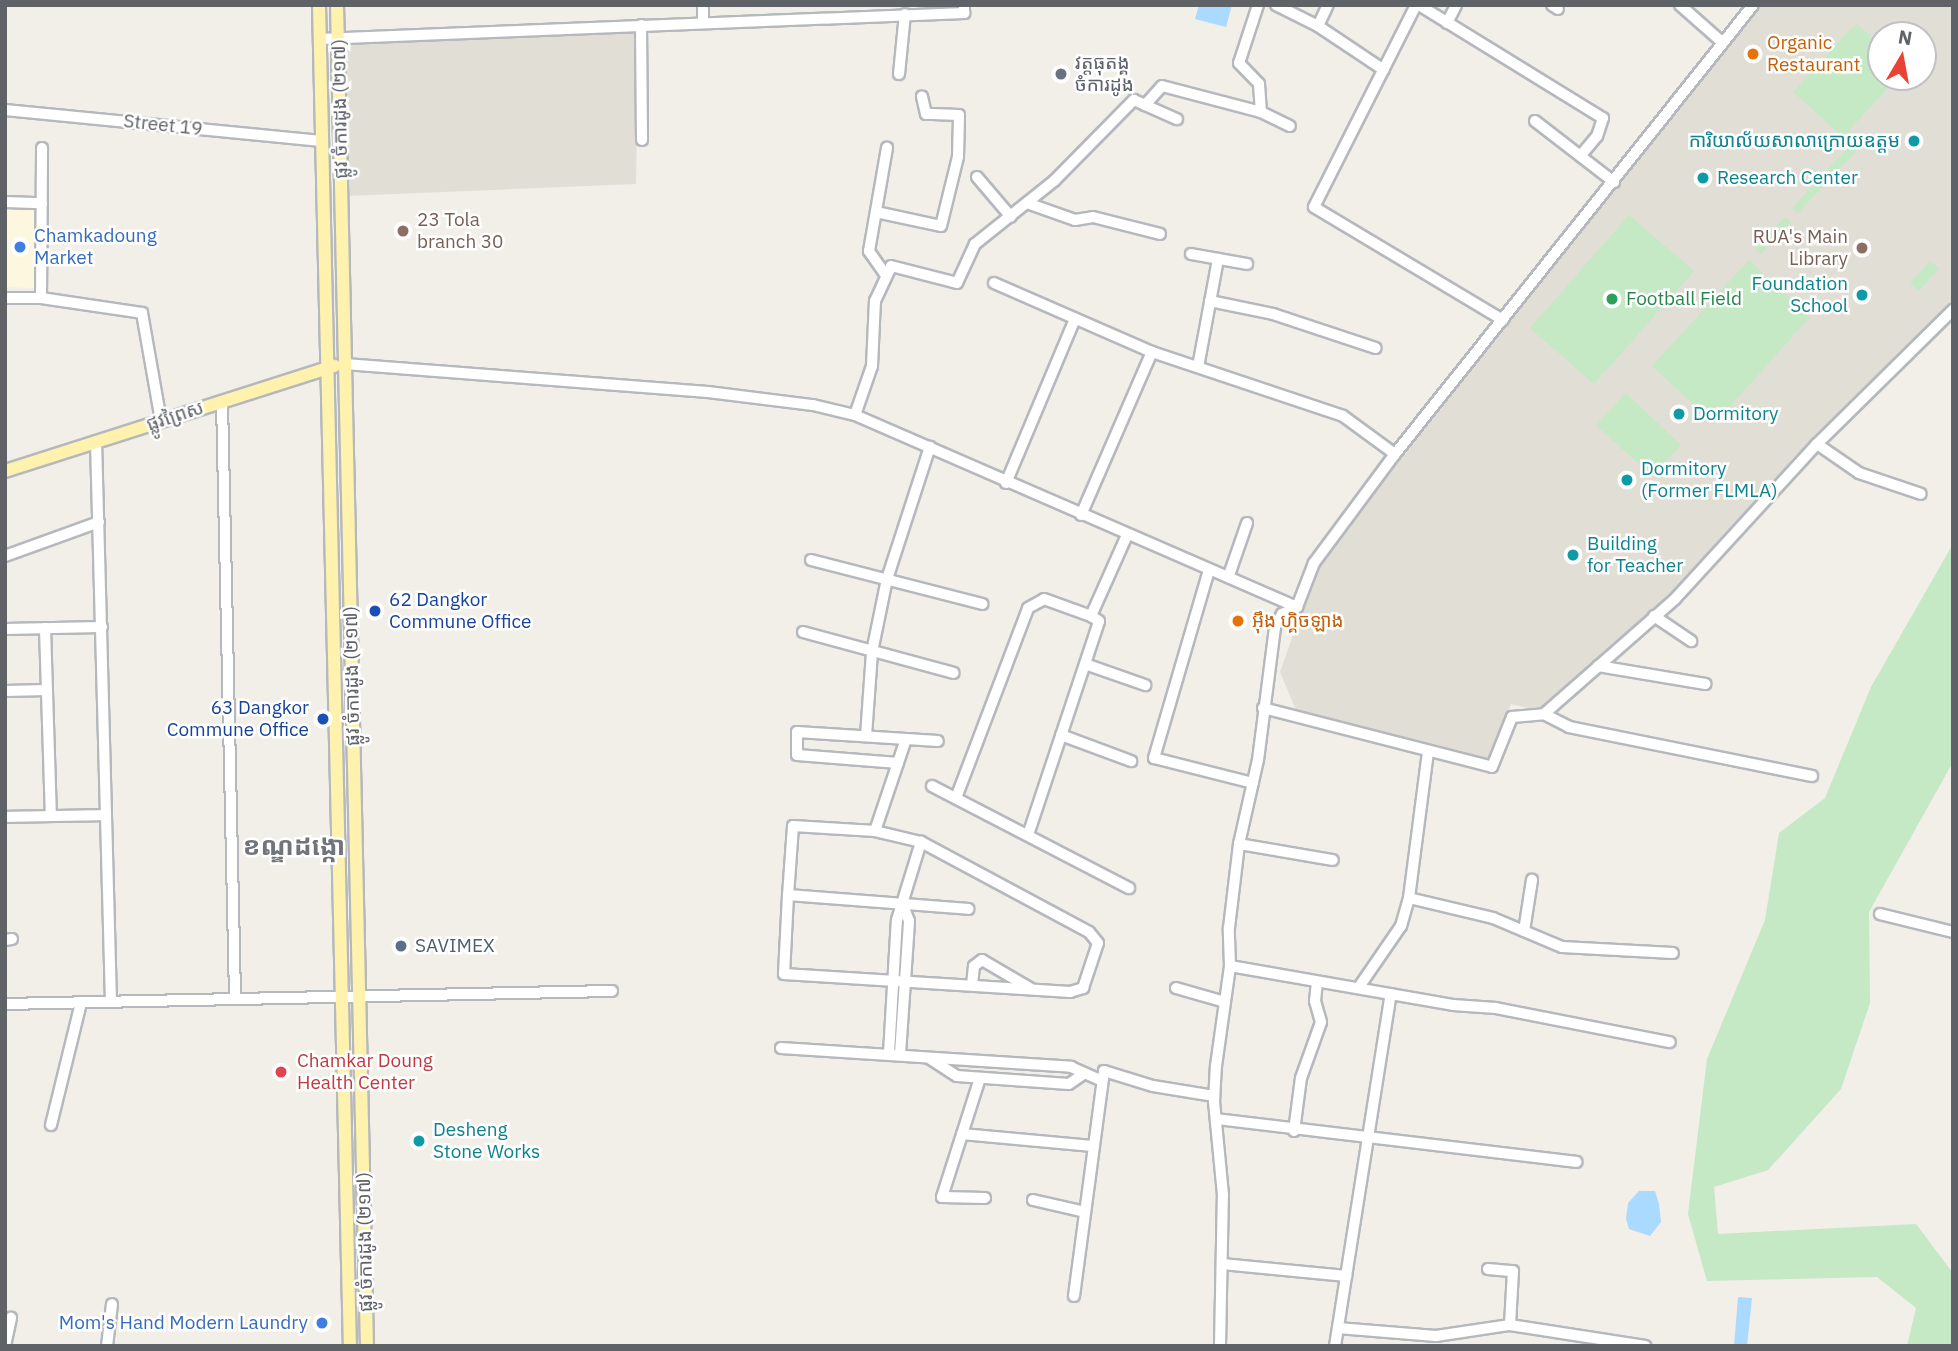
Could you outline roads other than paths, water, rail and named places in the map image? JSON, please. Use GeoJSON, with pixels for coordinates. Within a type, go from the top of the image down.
{"type":"FeatureCollection","features":[{"type":"Feature","properties":{"kind":"main road","name":"ផ្លូវ ចំការដូង (២១៧)"},"geometry":{"type":"LineString","coordinates":[[319,5],[350,1346]]}},
{"type":"Feature","properties":{"kind":"main road","name":"ផ្លូវ ចំការដូង (២១៧)"},"geometry":{"type":"LineString","coordinates":[[337,5],[367,1346]]}},
{"type":"Feature","properties":{"kind":"main road","name":"ផ្លូវព្រៃស"},"geometry":{"type":"LineString","coordinates":[[5,471],[327,367],[345,364]]}},
{"type":"Feature","properties":{"kind":"street"},"geometry":{"type":"LineString","coordinates":[[703,5],[703,21]]}},
{"type":"Feature","properties":{"kind":"street"},"geometry":{"type":"LineString","coordinates":[[320,39],[703,21],[964,13],[964,5]]}},
{"type":"Feature","properties":{"kind":"street"},"geometry":{"type":"LineString","coordinates":[[1258,5],[1239,63],[1256,78],[1263,97],[1261,112]]}},
{"type":"Feature","properties":{"kind":"street"},"geometry":{"type":"LineString","coordinates":[[1276,5],[1318,26],[1384,70]]}},
{"type":"Feature","properties":{"kind":"street"},"geometry":{"type":"LineString","coordinates":[[1318,26],[1328,5]]}},
{"type":"Feature","properties":{"kind":"street"},"geometry":{"type":"LineString","coordinates":[[1503,320],[1314,207],[1418,5],[1602,118],[1597,136],[1580,156]]}},
{"type":"Feature","properties":{"kind":"street"},"geometry":{"type":"LineString","coordinates":[[1447,23],[1455,5]]}},
{"type":"Feature","properties":{"kind":"street"},"geometry":{"type":"LineString","coordinates":[[1680,5],[1723,43]]}},
{"type":"Feature","properties":{"kind":"street"},"geometry":{"type":"LineString","coordinates":[[1220,1346],[1223,1195],[1214,1096],[1230,965],[1229,928],[1239,844],[1253,783],[1275,627],[1282,614],[1297,607],[1314,563],[1395,454],[1753,5]]}},
{"type":"Feature","properties":{"kind":"street"},"geometry":{"type":"LineString","coordinates":[[899,74],[905,14]]}},
{"type":"Feature","properties":{"kind":"street"},"geometry":{"type":"LineString","coordinates":[[641,25],[642,140]]}},
{"type":"Feature","properties":{"kind":"street"},"geometry":{"type":"LineString","coordinates":[[1145,106],[1162,86],[1261,112],[1290,126]]}},
{"type":"Feature","properties":{"kind":"street"},"geometry":{"type":"LineString","coordinates":[[876,212],[941,226],[958,157],[960,115],[926,114],[922,96]]}},
{"type":"Feature","properties":{"kind":"street"},"geometry":{"type":"LineString","coordinates":[[855,415],[872,366],[874,301],[885,274],[896,264],[957,283],[975,244],[1027,203],[1134,100],[1177,119]]}},
{"type":"Feature","properties":{"kind":"street","name":"Street 19"},"geometry":{"type":"LineString","coordinates":[[5,110],[321,141]]}},
{"type":"Feature","properties":{"kind":"street"},"geometry":{"type":"LineString","coordinates":[[1535,121],[1614,182]]}},
{"type":"Feature","properties":{"kind":"street"},"geometry":{"type":"LineString","coordinates":[[41,298],[42,148]]}},
{"type":"Feature","properties":{"kind":"street"},"geometry":{"type":"LineString","coordinates":[[885,274],[869,251],[887,148]]}},
{"type":"Feature","properties":{"kind":"street"},"geometry":{"type":"LineString","coordinates":[[977,177],[1011,217]]}},
{"type":"Feature","properties":{"kind":"street"},"geometry":{"type":"LineString","coordinates":[[5,202],[42,203]]}},
{"type":"Feature","properties":{"kind":"street"},"geometry":{"type":"LineString","coordinates":[[1027,203],[1075,220],[1093,217],[1160,234]]}},
{"type":"Feature","properties":{"kind":"street"},"geometry":{"type":"LineString","coordinates":[[1191,254],[1247,264]]}},
{"type":"Feature","properties":{"kind":"street"},"geometry":{"type":"LineString","coordinates":[[1198,367],[1218,259]]}},
{"type":"Feature","properties":{"kind":"street"},"geometry":{"type":"LineString","coordinates":[[994,283],[1152,352],[1343,416],[1395,454]]}},
{"type":"Feature","properties":{"kind":"street"},"geometry":{"type":"LineString","coordinates":[[5,298],[41,298],[142,313],[161,421]]}},
{"type":"Feature","properties":{"kind":"street"},"geometry":{"type":"LineString","coordinates":[[1210,301],[1273,314],[1376,348]]}},
{"type":"Feature","properties":{"kind":"street"},"geometry":{"type":"LineString","coordinates":[[1544,714],[1654,616],[1736,536],[1817,444],[1953,310]]}},
{"type":"Feature","properties":{"kind":"street"},"geometry":{"type":"LineString","coordinates":[[1006,483],[1075,319]]}},
{"type":"Feature","properties":{"kind":"street"},"geometry":{"type":"LineString","coordinates":[[1081,515],[1152,352]]}},
{"type":"Feature","properties":{"kind":"street"},"geometry":{"type":"LineString","coordinates":[[345,364],[708,392],[813,405],[855,415],[1209,570],[1229,575],[1297,607]]}},
{"type":"Feature","properties":{"kind":"street"},"geometry":{"type":"LineString","coordinates":[[222,401],[235,999]]}},
{"type":"Feature","properties":{"kind":"street"},"geometry":{"type":"LineString","coordinates":[[96,441],[111,1002]]}},
{"type":"Feature","properties":{"kind":"street"},"geometry":{"type":"LineString","coordinates":[[1817,444],[1859,473],[1921,494]]}},
{"type":"Feature","properties":{"kind":"street"},"geometry":{"type":"LineString","coordinates":[[866,736],[872,652],[887,579],[930,447]]}},
{"type":"Feature","properties":{"kind":"street"},"geometry":{"type":"LineString","coordinates":[[5,556],[99,522]]}},
{"type":"Feature","properties":{"kind":"street"},"geometry":{"type":"LineString","coordinates":[[1229,575],[1247,523]]}},
{"type":"Feature","properties":{"kind":"street"},"geometry":{"type":"LineString","coordinates":[[1091,616],[1128,535]]}},
{"type":"Feature","properties":{"kind":"street"},"geometry":{"type":"LineString","coordinates":[[811,560],[982,604]]}},
{"type":"Feature","properties":{"kind":"street"},"geometry":{"type":"LineString","coordinates":[[1209,570],[1154,758],[1253,783]]}},
{"type":"Feature","properties":{"kind":"street"},"geometry":{"type":"LineString","coordinates":[[956,798],[1028,608],[1044,599],[1091,616],[1099,621],[1028,835]]}},
{"type":"Feature","properties":{"kind":"street"},"geometry":{"type":"LineString","coordinates":[[1654,616],[1691,641]]}},
{"type":"Feature","properties":{"kind":"street"},"geometry":{"type":"LineString","coordinates":[[5,629],[102,627]]}},
{"type":"Feature","properties":{"kind":"street"},"geometry":{"type":"LineString","coordinates":[[45,628],[51,816]]}},
{"type":"Feature","properties":{"kind":"street"},"geometry":{"type":"LineString","coordinates":[[803,632],[954,673]]}},
{"type":"Feature","properties":{"kind":"street"},"geometry":{"type":"LineString","coordinates":[[1085,664],[1145,685]]}},
{"type":"Feature","properties":{"kind":"street"},"geometry":{"type":"LineString","coordinates":[[1598,666],[1706,684]]}},
{"type":"Feature","properties":{"kind":"street"},"geometry":{"type":"LineString","coordinates":[[5,691],[47,690]]}},
{"type":"Feature","properties":{"kind":"street"},"geometry":{"type":"LineString","coordinates":[[1263,708],[1492,767],[1512,718],[1517,713],[1544,714],[1569,727],[1812,776]]}},
{"type":"Feature","properties":{"kind":"street"},"geometry":{"type":"LineString","coordinates":[[898,763],[797,755],[797,732],[937,741]]}},
{"type":"Feature","properties":{"kind":"street"},"geometry":{"type":"LineString","coordinates":[[1062,735],[1131,761]]}},
{"type":"Feature","properties":{"kind":"street"},"geometry":{"type":"LineString","coordinates":[[875,831],[906,739]]}},
{"type":"Feature","properties":{"kind":"street"},"geometry":{"type":"LineString","coordinates":[[1359,987],[1401,926],[1409,898],[1428,751]]}},
{"type":"Feature","properties":{"kind":"street"},"geometry":{"type":"LineString","coordinates":[[932,786],[1129,888]]}},
{"type":"Feature","properties":{"kind":"street"},"geometry":{"type":"LineString","coordinates":[[5,817],[106,815]]}},
{"type":"Feature","properties":{"kind":"street"},"geometry":{"type":"LineString","coordinates":[[793,826],[875,831],[921,842],[1096,938],[1082,989],[1032,989],[784,974],[793,826]]}},
{"type":"Feature","properties":{"kind":"street"},"geometry":{"type":"LineString","coordinates":[[894,1054],[898,980],[897,920],[921,842]]}},
{"type":"Feature","properties":{"kind":"street"},"geometry":{"type":"LineString","coordinates":[[1239,844],[1333,860]]}},
{"type":"Feature","properties":{"kind":"street"},"geometry":{"type":"LineString","coordinates":[[1524,931],[1532,880]]}},
{"type":"Feature","properties":{"kind":"street"},"geometry":{"type":"LineString","coordinates":[[788,895],[968,909]]}},
{"type":"Feature","properties":{"kind":"street"},"geometry":{"type":"LineString","coordinates":[[1409,898],[1493,918],[1562,947],[1673,953]]}},
{"type":"Feature","properties":{"kind":"street"},"geometry":{"type":"LineString","coordinates":[[1880,914],[1953,932]]}},
{"type":"Feature","properties":{"kind":"street"},"geometry":{"type":"LineString","coordinates":[[972,985],[974,966],[982,960],[1032,989]]}},
{"type":"Feature","properties":{"kind":"street"},"geometry":{"type":"LineString","coordinates":[[1230,965],[1391,994],[1496,1008],[1670,1042]]}},
{"type":"Feature","properties":{"kind":"street"},"geometry":{"type":"LineString","coordinates":[[1294,1131],[1301,1078],[1321,1022],[1315,1001],[1317,982]]}},
{"type":"Feature","properties":{"kind":"street"},"geometry":{"type":"LineString","coordinates":[[1176,988],[1225,1002]]}},
{"type":"Feature","properties":{"kind":"street"},"geometry":{"type":"LineString","coordinates":[[5,1004],[611,992]]}},
{"type":"Feature","properties":{"kind":"street"},"geometry":{"type":"LineString","coordinates":[[1335,1346],[1391,994]]}},
{"type":"Feature","properties":{"kind":"street"},"geometry":{"type":"LineString","coordinates":[[51,1125],[81,1003]]}},
{"type":"Feature","properties":{"kind":"street"},"geometry":{"type":"LineString","coordinates":[[781,1048],[1071,1067],[1082,1075],[1100,1080]]}},
{"type":"Feature","properties":{"kind":"street"},"geometry":{"type":"LineString","coordinates":[[927,1057],[957,1076],[1069,1084],[1082,1075]]}},
{"type":"Feature","properties":{"kind":"street"},"geometry":{"type":"LineString","coordinates":[[1074,1296],[1100,1080],[1109,1070],[1153,1086],[1214,1096]]}},
{"type":"Feature","properties":{"kind":"street"},"geometry":{"type":"LineString","coordinates":[[980,1078],[942,1197],[985,1198]]}},
{"type":"Feature","properties":{"kind":"street"},"geometry":{"type":"LineString","coordinates":[[1216,1119],[1294,1131],[1370,1135],[1576,1162]]}},
{"type":"Feature","properties":{"kind":"street"},"geometry":{"type":"LineString","coordinates":[[962,1134],[1092,1146]]}},
{"type":"Feature","properties":{"kind":"street"},"geometry":{"type":"LineString","coordinates":[[1033,1200],[1085,1212]]}},
{"type":"Feature","properties":{"kind":"street"},"geometry":{"type":"LineString","coordinates":[[1222,1264],[1346,1276]]}},
{"type":"Feature","properties":{"kind":"street"},"geometry":{"type":"LineString","coordinates":[[1488,1269],[1513,1271],[1510,1325]]}},
{"type":"Feature","properties":{"kind":"street"},"geometry":{"type":"LineString","coordinates":[[107,1346],[112,1304]]}},
{"type":"Feature","properties":{"kind":"street"},"geometry":{"type":"LineString","coordinates":[[5,1346],[11,1318]]}},
{"type":"Feature","properties":{"kind":"street"},"geometry":{"type":"LineString","coordinates":[[1338,1328],[1436,1336],[1510,1325],[1645,1346]]}},
{"type":"Feature","properties":{"kind":"water"},"geometry":{"type":"Polygon","coordinates":[[[1199,5],[1232,5],[1226,27],[1195,19],[1199,5]]]}},
{"type":"Feature","properties":{"kind":"water"},"geometry":{"type":"Polygon","coordinates":[[[1639,1191],[1655,1191],[1659,1204],[1661,1222],[1650,1236],[1629,1229],[1626,1219],[1628,1203],[1639,1191]]]}},
{"type":"Feature","properties":{"kind":"water"},"geometry":{"type":"Polygon","coordinates":[[[1738,1297],[1752,1298],[1747,1346],[1734,1346],[1738,1297]]]}},
{"type":"Feature","properties":{"kind":"place","name":"Organic Restaurant"},"geometry":{"type":"Point","coordinates":[1753,54]}},
{"type":"Feature","properties":{"kind":"place","name":"វត្តធុតង្គ ចំការដូង"},"geometry":{"type":"Point","coordinates":[1061,74]}},
{"type":"Feature","properties":{"kind":"place","name":"ការិយាល័យសាលាក្រោយឧត្តម"},"geometry":{"type":"Point","coordinates":[1914,141]}},
{"type":"Feature","properties":{"kind":"place","name":"Research Center"},"geometry":{"type":"Point","coordinates":[1703,178]}},
{"type":"Feature","properties":{"kind":"place","name":"23 Tola branch 30"},"geometry":{"type":"Point","coordinates":[403,231]}},
{"type":"Feature","properties":{"kind":"place","name":"Chamkadoung Market"},"geometry":{"type":"Point","coordinates":[20,247]}},
{"type":"Feature","properties":{"kind":"place","name":"RUA's Main Library"},"geometry":{"type":"Point","coordinates":[1862,248]}},
{"type":"Feature","properties":{"kind":"place","name":"Foundation School"},"geometry":{"type":"Point","coordinates":[1862,295]}},
{"type":"Feature","properties":{"kind":"place","name":"Football Field"},"geometry":{"type":"Point","coordinates":[1612,299]}},
{"type":"Feature","properties":{"kind":"place","name":"Dormitory"},"geometry":{"type":"Point","coordinates":[1679,414]}},
{"type":"Feature","properties":{"kind":"place","name":"Dormitory (Former FLMLA)"},"geometry":{"type":"Point","coordinates":[1627,480]}},
{"type":"Feature","properties":{"kind":"place","name":"Building for Teacher"},"geometry":{"type":"Point","coordinates":[1573,555]}},
{"type":"Feature","properties":{"kind":"place","name":"62 Dangkor Commune Office"},"geometry":{"type":"Point","coordinates":[375,611]}},
{"type":"Feature","properties":{"kind":"place","name":"អ៊ឹង ហ្គិចឡាង"},"geometry":{"type":"Point","coordinates":[1238,621]}},
{"type":"Feature","properties":{"kind":"place","name":"63 Dangkor Commune Office"},"geometry":{"type":"Point","coordinates":[323,719]}},
{"type":"Feature","properties":{"kind":"place","name":"SAVIMEX"},"geometry":{"type":"Point","coordinates":[401,946]}},
{"type":"Feature","properties":{"kind":"place","name":"Chamkar Doung Health Center"},"geometry":{"type":"Point","coordinates":[281,1072]}},
{"type":"Feature","properties":{"kind":"place","name":"Desheng Stone Works"},"geometry":{"type":"Point","coordinates":[419,1141]}},
{"type":"Feature","properties":{"kind":"place","name":"Mom's Hand Modern Laundry"},"geometry":{"type":"Point","coordinates":[322,1323]}},
{"type":"Feature","properties":{"kind":"district","name":"ខណ្ឌដង្កោ"},"geometry":{"type":"Point","coordinates":[294,846]}}]}
